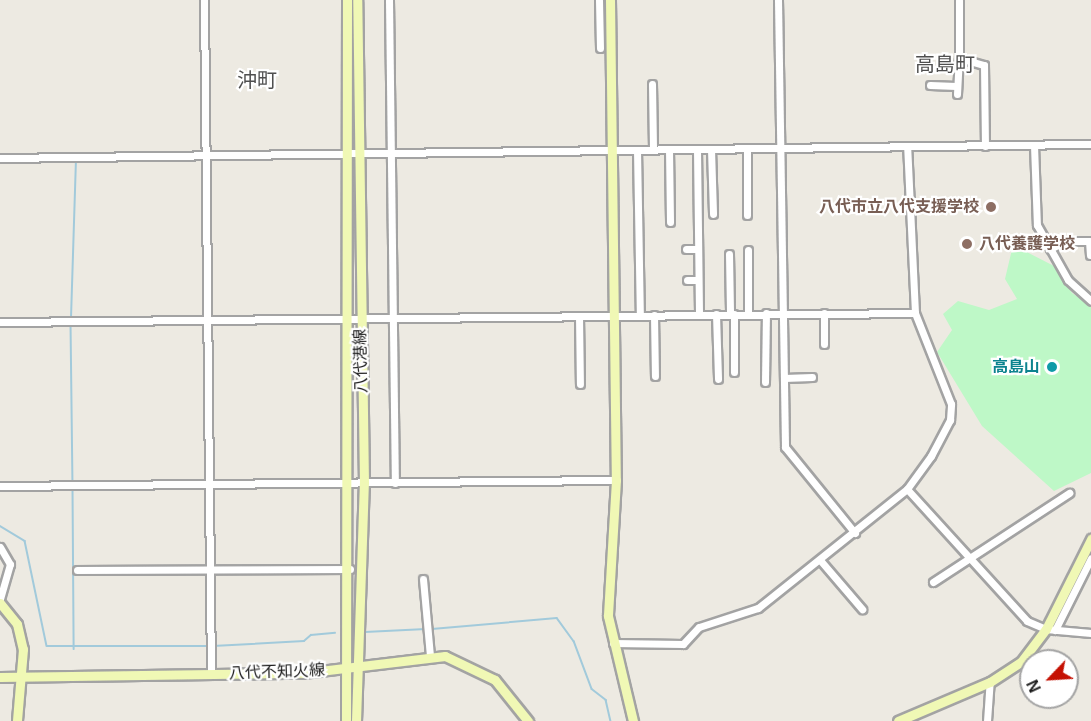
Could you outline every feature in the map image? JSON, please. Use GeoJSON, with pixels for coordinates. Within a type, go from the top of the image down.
{"type":"FeatureCollection","features":[{"type":"Feature","properties":{"kind":"main road","name":"八代港線"},"geometry":{"type":"LineString","coordinates":[[346,721],[355,668],[364,483],[361,319],[347,0]]}},
{"type":"Feature","properties":{"kind":"main road","name":"八代港線"},"geometry":{"type":"LineString","coordinates":[[356,721],[348,483],[357,0]]}},
{"type":"Feature","properties":{"kind":"main road"},"geometry":{"type":"LineString","coordinates":[[610,0],[609,150],[616,480],[608,616],[633,721]]}},
{"type":"Feature","properties":{"kind":"main road"},"geometry":{"type":"LineString","coordinates":[[898,721],[990,682],[1022,662],[1050,630],[1091,539]]}},
{"type":"Feature","properties":{"kind":"main road"},"geometry":{"type":"LineString","coordinates":[[0,602],[21,635],[17,721]]}},
{"type":"Feature","properties":{"kind":"main road","name":"八代不知火線"},"geometry":{"type":"LineString","coordinates":[[0,677],[20,679],[210,675],[355,668],[430,656],[477,668],[509,693],[528,721]]}},
{"type":"Feature","properties":{"kind":"street"},"geometry":{"type":"LineString","coordinates":[[204,0],[211,570],[210,675]]}},
{"type":"Feature","properties":{"kind":"street"},"geometry":{"type":"LineString","coordinates":[[389,0],[395,483]]}},
{"type":"Feature","properties":{"kind":"street"},"geometry":{"type":"LineString","coordinates":[[599,0],[600,48]]}},
{"type":"Feature","properties":{"kind":"street"},"geometry":{"type":"LineString","coordinates":[[778,0],[785,447],[855,533]]}},
{"type":"Feature","properties":{"kind":"street"},"geometry":{"type":"LineString","coordinates":[[957,94],[959,0]]}},
{"type":"Feature","properties":{"kind":"street"},"geometry":{"type":"LineString","coordinates":[[959,58],[984,64],[985,146]]}},
{"type":"Feature","properties":{"kind":"street"},"geometry":{"type":"LineString","coordinates":[[652,84],[653,149]]}},
{"type":"Feature","properties":{"kind":"street"},"geometry":{"type":"LineString","coordinates":[[930,85],[956,86]]}},
{"type":"Feature","properties":{"kind":"street"},"geometry":{"type":"LineString","coordinates":[[0,158],[1091,144]]}},
{"type":"Feature","properties":{"kind":"street"},"geometry":{"type":"LineString","coordinates":[[613,643],[683,644],[699,627],[758,608],[855,533],[907,489],[945,433],[951,410],[915,313],[907,146]]}},
{"type":"Feature","properties":{"kind":"street"},"geometry":{"type":"LineString","coordinates":[[1034,146],[1035,218],[1068,280],[1091,301]]}},
{"type":"Feature","properties":{"kind":"street"},"geometry":{"type":"LineString","coordinates":[[711,148],[713,214]]}},
{"type":"Feature","properties":{"kind":"street"},"geometry":{"type":"LineString","coordinates":[[747,148],[747,215]]}},
{"type":"Feature","properties":{"kind":"street"},"geometry":{"type":"LineString","coordinates":[[669,149],[670,222]]}},
{"type":"Feature","properties":{"kind":"street"},"geometry":{"type":"LineString","coordinates":[[697,149],[699,314]]}},
{"type":"Feature","properties":{"kind":"street"},"geometry":{"type":"LineString","coordinates":[[637,150],[640,315]]}},
{"type":"Feature","properties":{"kind":"street"},"geometry":{"type":"LineString","coordinates":[[1050,249],[1066,241],[1089,241],[1090,255]]}},
{"type":"Feature","properties":{"kind":"street"},"geometry":{"type":"LineString","coordinates":[[686,249],[698,249]]}},
{"type":"Feature","properties":{"kind":"street"},"geometry":{"type":"LineString","coordinates":[[748,250],[748,314]]}},
{"type":"Feature","properties":{"kind":"street"},"geometry":{"type":"LineString","coordinates":[[729,254],[734,372]]}},
{"type":"Feature","properties":{"kind":"street"},"geometry":{"type":"LineString","coordinates":[[687,280],[698,280]]}},
{"type":"Feature","properties":{"kind":"street"},"geometry":{"type":"LineString","coordinates":[[0,322],[208,322],[766,313],[915,313]]}},
{"type":"Feature","properties":{"kind":"street"},"geometry":{"type":"LineString","coordinates":[[765,382],[766,313]]}},
{"type":"Feature","properties":{"kind":"street"},"geometry":{"type":"LineString","coordinates":[[824,313],[824,344]]}},
{"type":"Feature","properties":{"kind":"street"},"geometry":{"type":"LineString","coordinates":[[716,314],[718,379]]}},
{"type":"Feature","properties":{"kind":"street"},"geometry":{"type":"LineString","coordinates":[[654,315],[655,376]]}},
{"type":"Feature","properties":{"kind":"street"},"geometry":{"type":"LineString","coordinates":[[579,316],[580,384]]}},
{"type":"Feature","properties":{"kind":"street"},"geometry":{"type":"LineString","coordinates":[[784,378],[812,377]]}},
{"type":"Feature","properties":{"kind":"street"},"geometry":{"type":"LineString","coordinates":[[0,486],[209,486],[616,480]]}},
{"type":"Feature","properties":{"kind":"street"},"geometry":{"type":"LineString","coordinates":[[907,489],[1027,621],[1050,630],[1091,633]]}},
{"type":"Feature","properties":{"kind":"street"},"geometry":{"type":"LineString","coordinates":[[933,582],[1069,493]]}},
{"type":"Feature","properties":{"kind":"street"},"geometry":{"type":"LineString","coordinates":[[0,547],[10,564],[0,602]]}},
{"type":"Feature","properties":{"kind":"street"},"geometry":{"type":"LineString","coordinates":[[1050,630],[1091,558]]}},
{"type":"Feature","properties":{"kind":"street"},"geometry":{"type":"LineString","coordinates":[[820,560],[862,609]]}},
{"type":"Feature","properties":{"kind":"street"},"geometry":{"type":"LineString","coordinates":[[77,570],[350,569]]}},
{"type":"Feature","properties":{"kind":"street"},"geometry":{"type":"LineString","coordinates":[[423,579],[430,656]]}},
{"type":"Feature","properties":{"kind":"street"},"geometry":{"type":"LineString","coordinates":[[987,721],[990,682]]}},
{"type":"Feature","properties":{"kind":"green space"},"geometry":{"type":"Polygon","coordinates":[[[1013,245],[1056,267],[1072,293],[1091,306],[1091,473],[1054,491],[982,426],[937,352],[952,330],[943,314],[958,301],[989,310],[1017,299],[1005,279],[1013,245]]]}},
{"type":"Feature","properties":{"kind":"waterway"},"geometry":{"type":"LineString","coordinates":[[71,318],[76,161]]}},
{"type":"Feature","properties":{"kind":"waterway"},"geometry":{"type":"LineString","coordinates":[[71,323],[73,483]]}},
{"type":"Feature","properties":{"kind":"waterway"},"geometry":{"type":"LineString","coordinates":[[73,488],[74,649]]}},
{"type":"Feature","properties":{"kind":"waterway"},"geometry":{"type":"LineString","coordinates":[[0,526],[25,541],[47,646],[208,646]]}},
{"type":"Feature","properties":{"kind":"waterway"},"geometry":{"type":"LineString","coordinates":[[432,629],[557,618],[574,641],[592,689],[606,700],[611,721]]}},
{"type":"Feature","properties":{"kind":"waterway"},"geometry":{"type":"LineString","coordinates":[[365,632],[426,629]]}},
{"type":"Feature","properties":{"kind":"waterway"},"geometry":{"type":"LineString","coordinates":[[213,646],[304,641],[311,635],[335,633]]}},
{"type":"Feature","properties":{"kind":"place","name":"八代市立八代支援学校"},"geometry":{"type":"Point","coordinates":[991,207]}},
{"type":"Feature","properties":{"kind":"place","name":"八代養護学校"},"geometry":{"type":"Point","coordinates":[967,244]}},
{"type":"Feature","properties":{"kind":"place","name":"高島山"},"geometry":{"type":"Point","coordinates":[1052,367]}},
{"type":"Feature","properties":{"kind":"district","name":"高島町"},"geometry":{"type":"Point","coordinates":[945,64]}},
{"type":"Feature","properties":{"kind":"district","name":"沖町"},"geometry":{"type":"Point","coordinates":[257,80]}}]}
